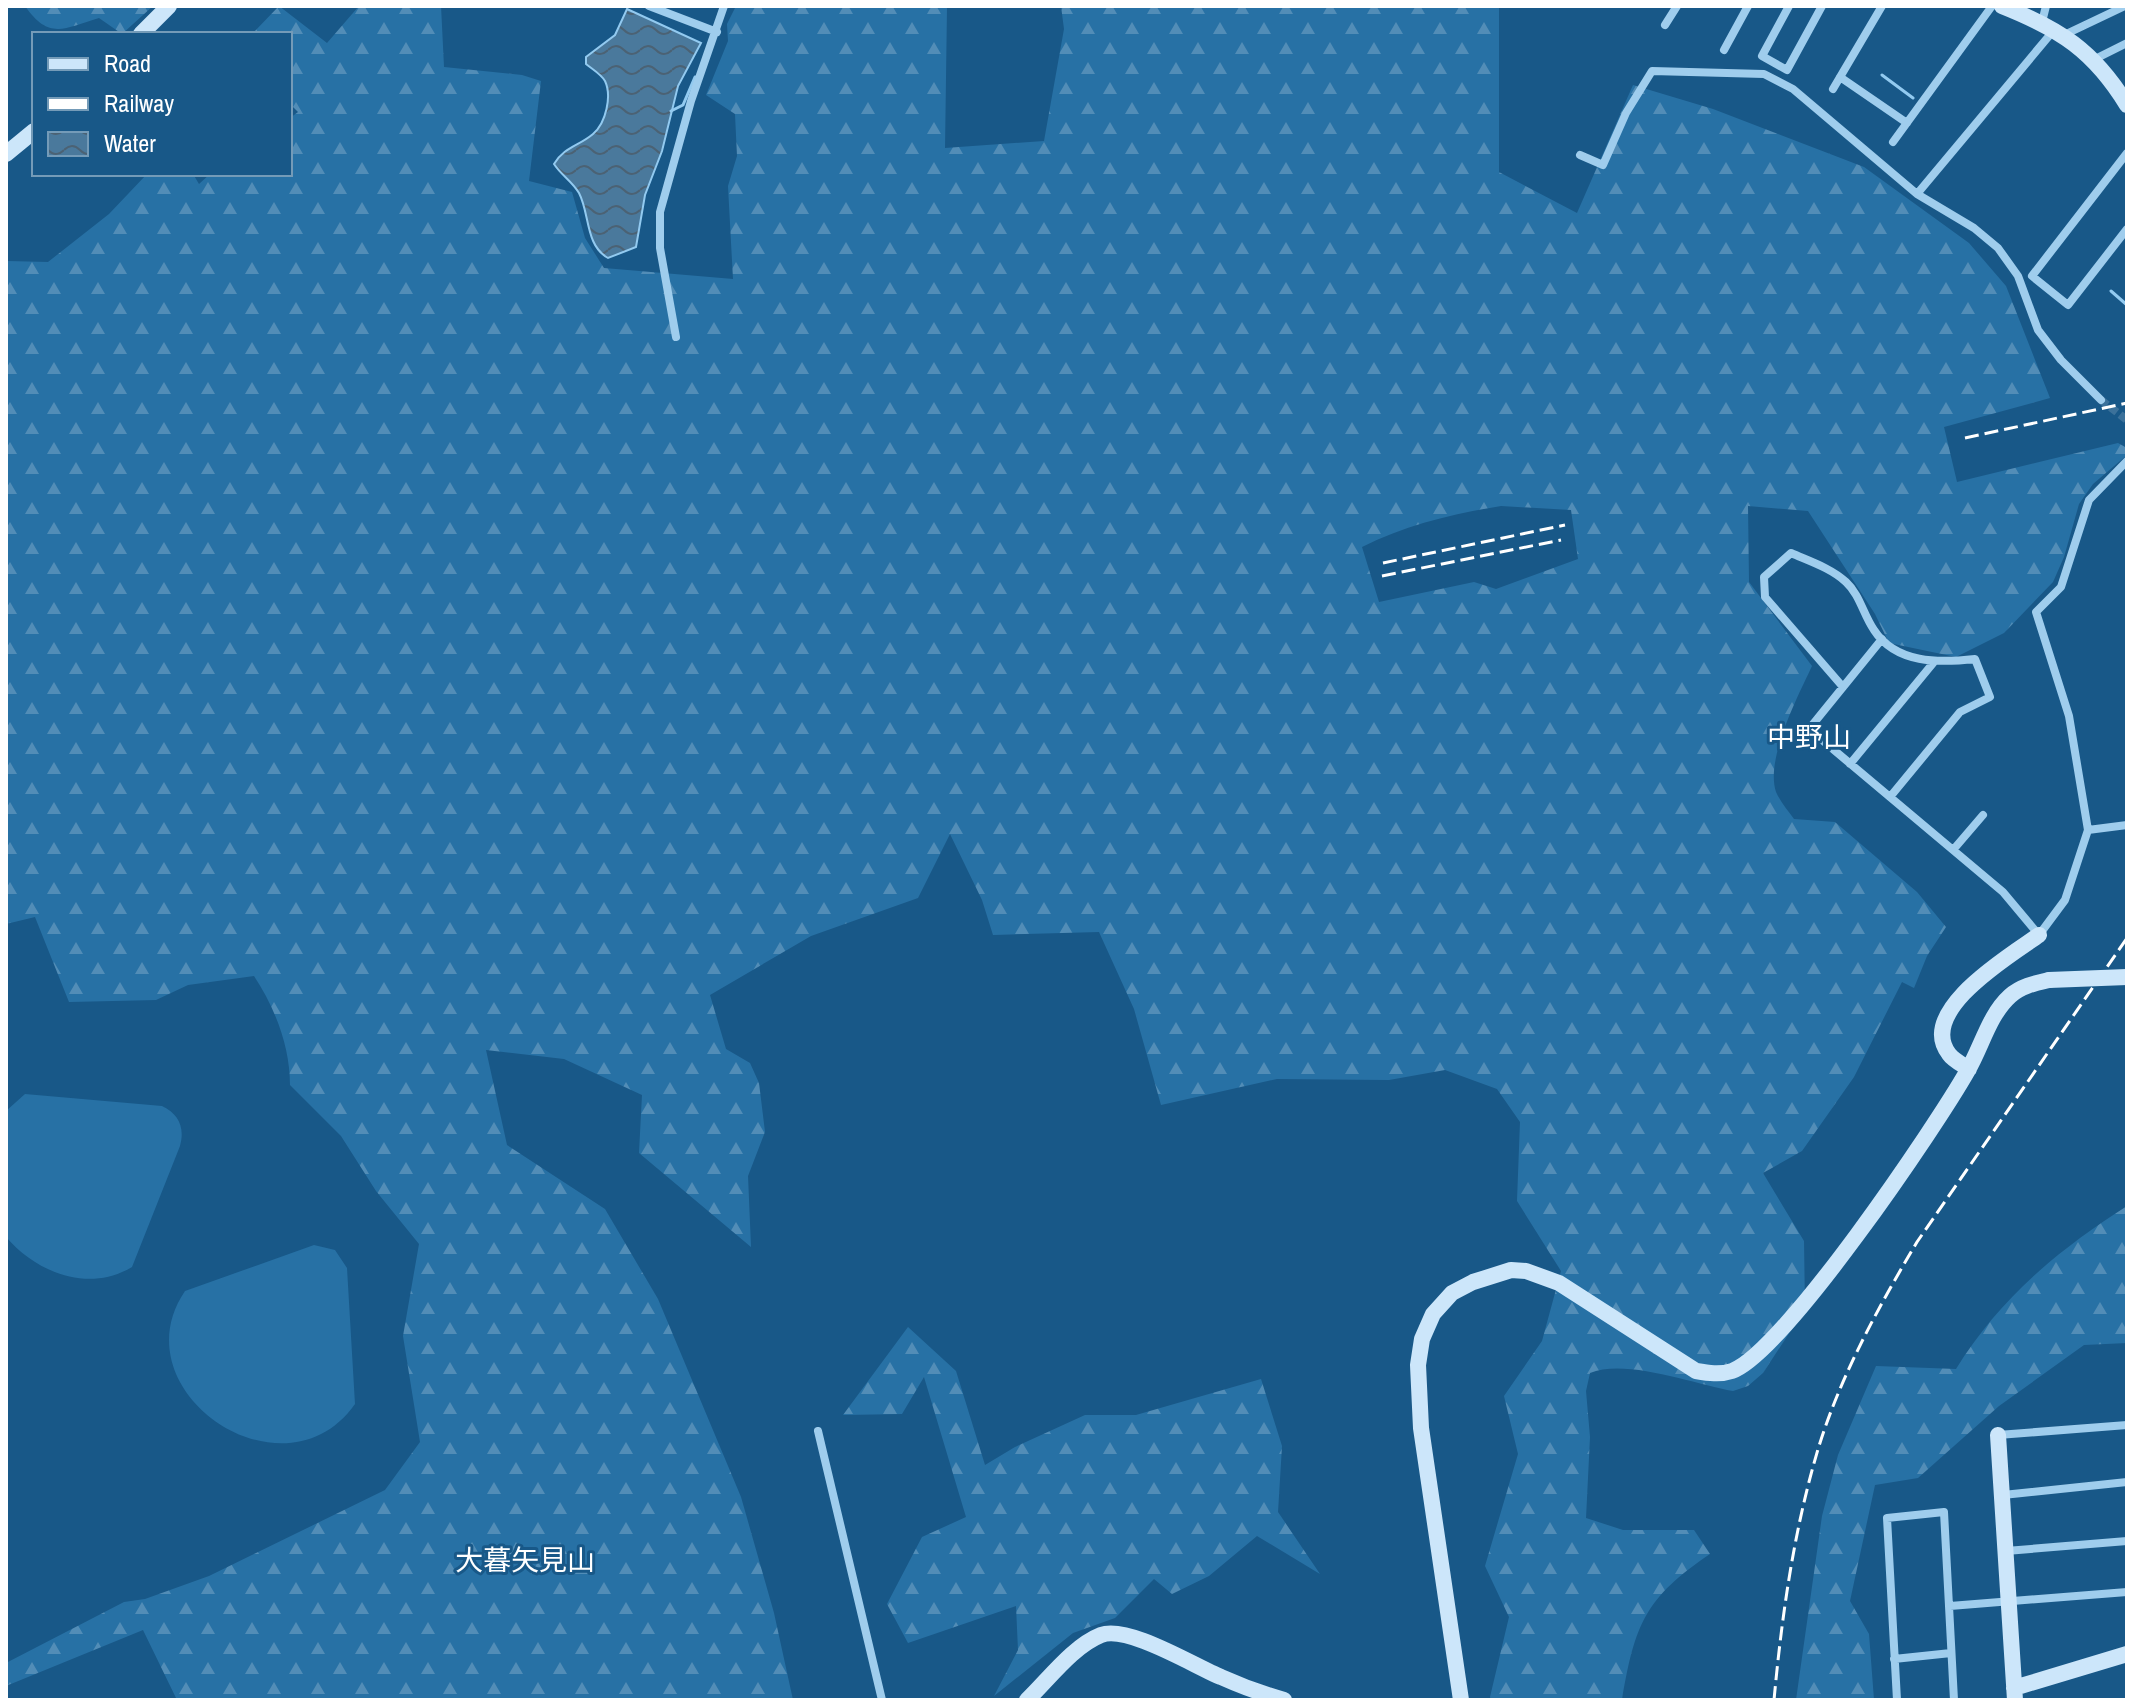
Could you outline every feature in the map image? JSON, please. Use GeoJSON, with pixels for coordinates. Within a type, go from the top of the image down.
{"type":"FeatureCollection","features":[{"type":"Feature","properties":{"kind":"street"},"geometry":{"type":"LineString","coordinates":[[143,32],[169,6]]}},
{"type":"Feature","properties":{"kind":"street"},"geometry":{"type":"LineString","coordinates":[[649,6],[717,32]]}},
{"type":"Feature","properties":{"kind":"street"},"geometry":{"type":"LineString","coordinates":[[676,337],[660,248],[660,212],[691,101],[724,6]]}},
{"type":"Feature","properties":{"kind":"street"},"geometry":{"type":"LineString","coordinates":[[1665,25],[1677,6]]}},
{"type":"Feature","properties":{"kind":"street"},"geometry":{"type":"LineString","coordinates":[[1724,50],[1748,6]]}},
{"type":"Feature","properties":{"kind":"street"},"geometry":{"type":"LineString","coordinates":[[1789,6],[1762,56],[1787,70],[1822,6]]}},
{"type":"Feature","properties":{"kind":"street"},"geometry":{"type":"LineString","coordinates":[[1833,89],[1882,6]]}},
{"type":"Feature","properties":{"kind":"street"},"geometry":{"type":"LineString","coordinates":[[1893,142],[1992,6]]}},
{"type":"Feature","properties":{"kind":"street"},"geometry":{"type":"LineString","coordinates":[[2002,6],[2052,23],[2095,59],[2127,105]]}},
{"type":"Feature","properties":{"kind":"street"},"geometry":{"type":"LineString","coordinates":[[1917,194],[2052,23],[2125,6]]}},
{"type":"Feature","properties":{"kind":"street"},"geometry":{"type":"LineString","coordinates":[[2095,59],[2127,43]]}},
{"type":"Feature","properties":{"kind":"street"},"geometry":{"type":"LineString","coordinates":[[1580,155],[1603,165],[1626,113],[1652,71],[1764,74],[1793,89],[1917,194],[1974,228],[1998,248],[2018,276],[2038,330],[2061,360],[2101,400]]}},
{"type":"Feature","properties":{"kind":"street"},"geometry":{"type":"LineString","coordinates":[[1840,77],[1907,123]]}},
{"type":"Feature","properties":{"kind":"street"},"geometry":{"type":"LineString","coordinates":[[6,154],[32,133]]}},
{"type":"Feature","properties":{"kind":"street"},"geometry":{"type":"LineString","coordinates":[[2127,153],[2032,276],[2068,305],[2127,229]]}},
{"type":"Feature","properties":{"kind":"street"},"geometry":{"type":"LineString","coordinates":[[1969,1069],[1949,1054],[1942,1037],[1947,1014],[1978,980],[2039,935],[2065,900],[2088,830],[2069,716],[2036,612],[2061,587],[2089,500],[2127,461]]}},
{"type":"Feature","properties":{"kind":"street"},"geometry":{"type":"LineString","coordinates":[[1843,687],[1765,597],[1764,577],[1791,553],[1845,581],[1855,592],[1882,639],[1895,651],[1934,662],[1975,659],[1990,697],[1960,712],[1890,797]]}},
{"type":"Feature","properties":{"kind":"street"},"geometry":{"type":"LineString","coordinates":[[1882,639],[1809,729],[2003,892],[2039,935]]}},
{"type":"Feature","properties":{"kind":"street"},"geometry":{"type":"LineString","coordinates":[[1850,764],[1934,662]]}},
{"type":"Feature","properties":{"kind":"street"},"geometry":{"type":"LineString","coordinates":[[1953,850],[1983,815]]}},
{"type":"Feature","properties":{"kind":"street"},"geometry":{"type":"LineString","coordinates":[[2088,830],[2127,825]]}},
{"type":"Feature","properties":{"kind":"street"},"geometry":{"type":"LineString","coordinates":[[1461,1700],[1421,1428],[1418,1365],[1422,1339],[1433,1314],[1452,1293],[1473,1282],[1511,1270],[1526,1271],[1559,1283],[1696,1371],[1713,1374],[1734,1370],[1752,1358],[1786,1323],[1822,1279],[1893,1182],[1969,1069],[1992,1021],[2010,996],[2029,985],[2049,980],[2127,977]]}},
{"type":"Feature","properties":{"kind":"street"},"geometry":{"type":"LineString","coordinates":[[2127,1425],[1998,1435],[2014,1694],[2127,1654]]}},
{"type":"Feature","properties":{"kind":"street"},"geometry":{"type":"LineString","coordinates":[[818,1431],[882,1700]]}},
{"type":"Feature","properties":{"kind":"street"},"geometry":{"type":"LineString","coordinates":[[2003,1495],[2127,1482]]}},
{"type":"Feature","properties":{"kind":"street"},"geometry":{"type":"LineString","coordinates":[[1897,1700],[1887,1518],[1944,1512],[1954,1700]]}},
{"type":"Feature","properties":{"kind":"street"},"geometry":{"type":"LineString","coordinates":[[2006,1551],[2127,1541]]}},
{"type":"Feature","properties":{"kind":"street"},"geometry":{"type":"LineString","coordinates":[[1950,1606],[2127,1592]]}},
{"type":"Feature","properties":{"kind":"street"},"geometry":{"type":"LineString","coordinates":[[1027,1700],[1079,1650],[1103,1634],[1122,1635],[1158,1648],[1220,1677],[1284,1700]]}},
{"type":"Feature","properties":{"kind":"street"},"geometry":{"type":"LineString","coordinates":[[1894,1659],[1951,1653]]}},
{"type":"Feature","properties":{"kind":"green space"},"geometry":{"type":"Polygon","coordinates":[[[25,6],[153,6],[124,32],[119,32],[99,18],[58,29],[49,28],[25,6]]]}},
{"type":"Feature","properties":{"kind":"green space"},"geometry":{"type":"Polygon","coordinates":[[[279,6],[327,43],[359,6],[441,6],[444,67],[522,75],[541,81],[529,181],[572,192],[585,238],[604,268],[733,279],[728,186],[737,156],[735,114],[706,95],[728,41],[727,24],[736,6],[947,6],[945,148],[1044,141],[1064,29],[1061,6],[1499,6],[1499,172],[1577,213],[1633,85],[1713,109],[1864,167],[1969,243],[2006,286],[2050,398],[1944,427],[1957,482],[2118,443],[2127,448],[2127,455],[2093,484],[2079,504],[2064,557],[2053,582],[2004,633],[1956,657],[1889,643],[1875,614],[1808,511],[1748,506],[1749,582],[1812,666],[1779,746],[1774,778],[1776,792],[1794,819],[1835,822],[1917,892],[1946,927],[1927,956],[1914,988],[1902,982],[1854,1077],[1802,1151],[1763,1173],[1804,1241],[1805,1309],[1763,1373],[1748,1386],[1733,1391],[1641,1370],[1605,1369],[1590,1373],[1586,1391],[1590,1437],[1586,1518],[1623,1530],[1694,1530],[1710,1554],[1671,1585],[1646,1615],[1632,1651],[1622,1700],[1491,1700],[1490,1697],[1509,1617],[1485,1566],[1518,1454],[1504,1396],[1542,1341],[1561,1271],[1517,1201],[1520,1122],[1497,1089],[1445,1070],[1389,1080],[1277,1079],[1161,1105],[1134,1009],[1099,932],[993,935],[982,900],[950,834],[918,898],[811,936],[710,995],[726,1049],[750,1063],[759,1083],[765,1132],[748,1176],[751,1247],[639,1153],[642,1095],[564,1059],[486,1050],[507,1145],[605,1209],[658,1299],[741,1497],[774,1613],[793,1700],[177,1700],[143,1630],[6,1686],[6,1663],[124,1602],[145,1599],[209,1576],[385,1490],[420,1442],[403,1336],[419,1244],[376,1191],[341,1136],[290,1085],[280,1028],[254,976],[188,985],[156,1000],[69,1002],[35,917],[6,924],[6,261],[48,262],[109,214],[145,176],[194,176],[199,184],[208,176],[292,176],[292,116],[298,112],[292,106],[292,32],[254,32],[279,6]],[[1501,506],[1412,526],[1362,547],[1379,602],[1474,582],[1496,589],[1578,559],[1571,510],[1501,506]]]}},
{"type":"Feature","properties":{"kind":"green space"},"geometry":{"type":"Polygon","coordinates":[[[25,1094],[162,1106],[176,1117],[181,1128],[180,1146],[132,1267],[116,1275],[99,1278],[64,1275],[33,1261],[6,1237],[6,1111],[25,1094]]]}},
{"type":"Feature","properties":{"kind":"green space"},"geometry":{"type":"Polygon","coordinates":[[[2127,1206],[2127,1343],[2084,1345],[1999,1406],[1918,1478],[1875,1485],[1850,1601],[1869,1634],[1874,1700],[1796,1700],[1822,1516],[1838,1455],[1876,1366],[1956,1369],[2011,1298],[2054,1258],[2127,1206]]]}},
{"type":"Feature","properties":{"kind":"green space"},"geometry":{"type":"Polygon","coordinates":[[[314,1245],[335,1250],[347,1268],[355,1404],[325,1432],[289,1443],[252,1439],[218,1423],[190,1397],[173,1365],[170,1329],[185,1291],[314,1245]]]}},
{"type":"Feature","properties":{"kind":"green space"},"geometry":{"type":"Polygon","coordinates":[[[908,1327],[956,1371],[985,1465],[1015,1447],[1085,1415],[1136,1415],[1261,1379],[1282,1446],[1278,1512],[1320,1574],[1257,1536],[1209,1576],[1172,1594],[1154,1579],[1115,1618],[1073,1633],[994,1696],[1018,1650],[1016,1606],[908,1643],[887,1604],[922,1537],[966,1517],[924,1377],[902,1414],[843,1415],[908,1327]]]}},
{"type":"Feature","properties":{"kind":"water"},"geometry":{"type":"Polygon","coordinates":[[[627,9],[701,43],[678,86],[662,151],[645,195],[636,247],[608,258],[595,245],[579,193],[554,164],[567,150],[593,134],[601,123],[608,101],[607,87],[601,76],[586,64],[586,57],[615,35],[627,9]]]}},
{"type":"Feature","properties":{"kind":"waterway"},"geometry":{"type":"LineString","coordinates":[[1882,75],[1913,98]]}},
{"type":"Feature","properties":{"kind":"waterway"},"geometry":{"type":"LineString","coordinates":[[671,111],[683,105],[695,77]]}},
{"type":"Feature","properties":{"kind":"waterway"},"geometry":{"type":"LineString","coordinates":[[2111,291],[2127,305]]}},
{"type":"Feature","properties":{"kind":"tunnel"},"geometry":{"type":"LineString","coordinates":[[2101,400],[2127,420]]}},
{"type":"Feature","properties":{"kind":"railway"},"geometry":{"type":"LineString","coordinates":[[1965,438],[2127,403]]}},
{"type":"Feature","properties":{"kind":"railway"},"geometry":{"type":"LineString","coordinates":[[1383,563],[1565,525]]}},
{"type":"Feature","properties":{"kind":"railway"},"geometry":{"type":"LineString","coordinates":[[1382,576],[1561,540]]}},
{"type":"Feature","properties":{"kind":"railway"},"geometry":{"type":"LineString","coordinates":[[1774,1700],[1785,1604],[1803,1509],[1819,1446],[1850,1367],[1917,1242],[2127,938]]}},
{"type":"Feature","properties":{"kind":"district","name":"中野山"},"geometry":{"type":"Point","coordinates":[1809,737]}},
{"type":"Feature","properties":{"kind":"district","name":"大暮矢見山"},"geometry":{"type":"Point","coordinates":[525,1560]}}]}
